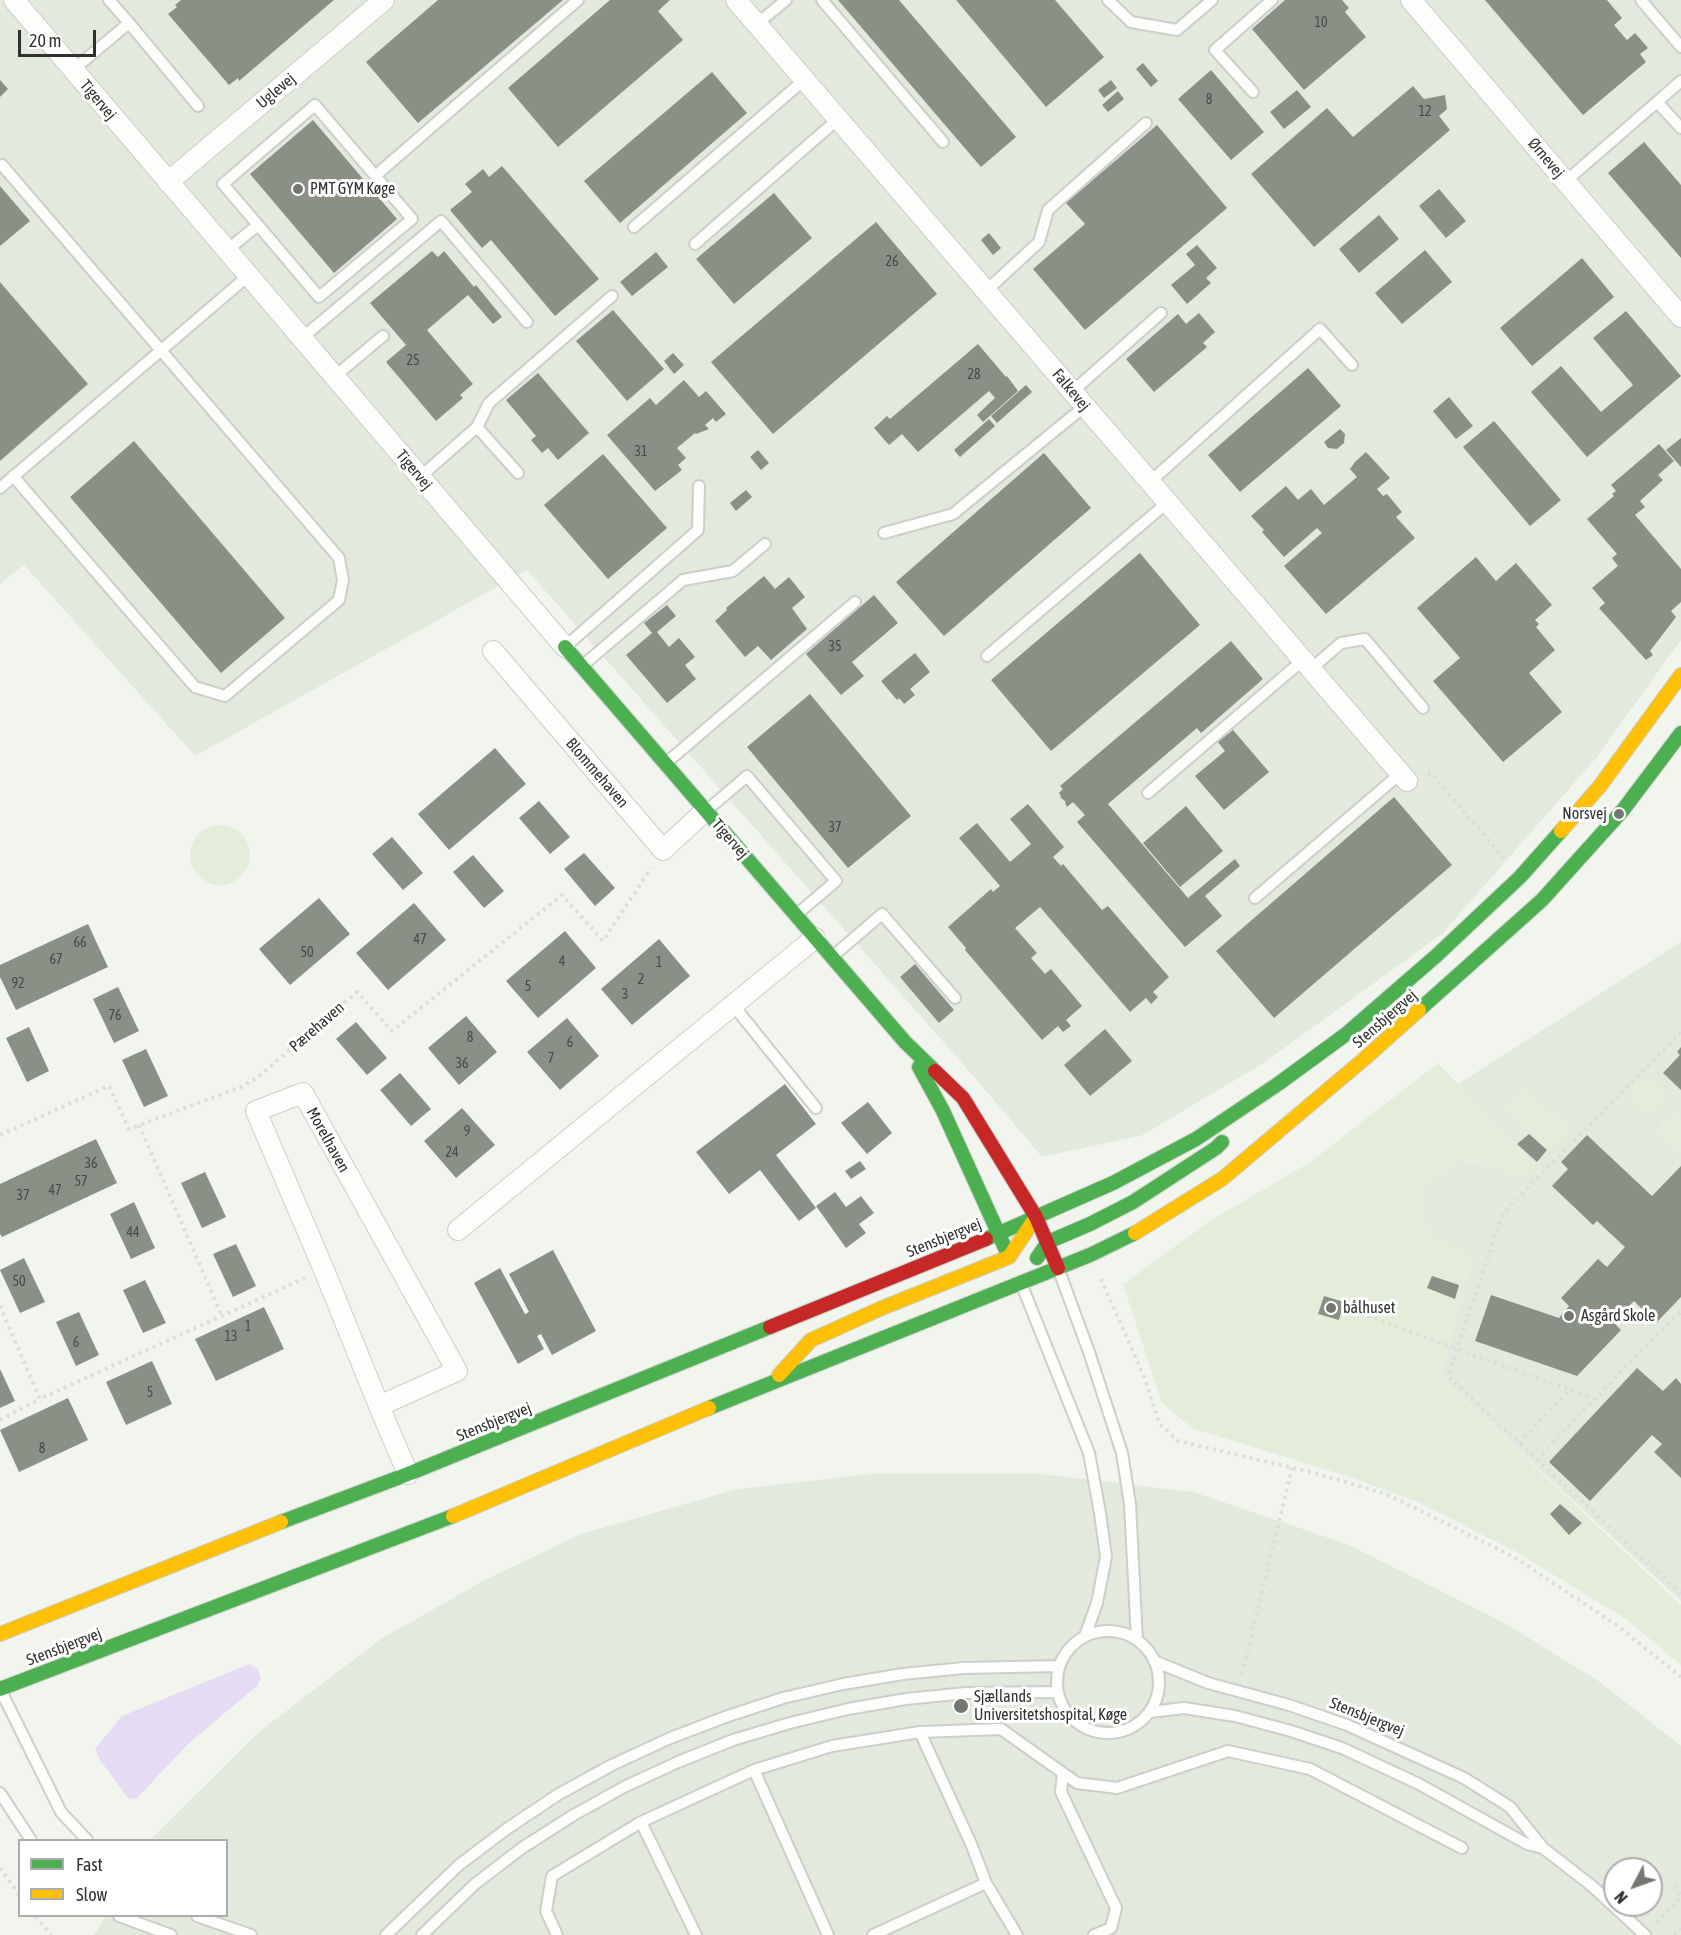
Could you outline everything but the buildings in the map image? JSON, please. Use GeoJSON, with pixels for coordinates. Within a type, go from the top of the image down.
{"type":"FeatureCollection","features":[{"type":"Feature","properties":{"kind":"street","name":"Tigervej"},"geometry":{"type":"LineString","coordinates":[[14,0],[705,811],[905,1042],[963,1098],[1036,1217]]}},
{"type":"Feature","properties":{"kind":"street","name":"Uglevej"},"geometry":{"type":"LineString","coordinates":[[168,182],[384,0]]}},
{"type":"Feature","properties":{"kind":"street","name":"Falkevej"},"geometry":{"type":"LineString","coordinates":[[736,0],[1404,777]]}},
{"type":"Feature","properties":{"kind":"street","name":"Ørnevej"},"geometry":{"type":"LineString","coordinates":[[1412,0],[1681,317]]}},
{"type":"Feature","properties":{"kind":"street","name":"Blommehaven"},"geometry":{"type":"LineString","coordinates":[[493,651],[663,850]]}},
{"type":"Feature","properties":{"kind":"street","name":"Stensbjergvej"},"geometry":{"type":"LineString","coordinates":[[0,1634],[283,1521],[408,1474],[998,1234],[1113,1183],[1196,1139],[1278,1084],[1345,1035],[1436,956],[1520,877],[1600,786],[1681,675]]}},
{"type":"Feature","properties":{"kind":"street","name":"Stensbjergvej"},"geometry":{"type":"LineString","coordinates":[[775,1380],[811,1340],[882,1308],[1015,1270],[1058,1268],[1144,1228],[1222,1179],[1363,1060],[1542,900],[1623,810],[1681,733]]}},
{"type":"Feature","properties":{"kind":"street"},"geometry":{"type":"LineString","coordinates":[[663,850],[705,811]]}},
{"type":"Feature","properties":{"kind":"street"},"geometry":{"type":"LineString","coordinates":[[458,1230],[815,938]]}},
{"type":"Feature","properties":{"kind":"street","name":"Tigervej"},"geometry":{"type":"LineString","coordinates":[[905,1042],[943,1111],[998,1234]]}},
{"type":"Feature","properties":{"kind":"street","name":"Stensbjergvej"},"geometry":{"type":"LineString","coordinates":[[1048,1242],[1133,1202],[1216,1148],[1278,1084]]}},
{"type":"Feature","properties":{"kind":"street","name":"Morelhaven"},"geometry":{"type":"LineString","coordinates":[[379,1406],[457,1371],[303,1094],[256,1111],[324,1270],[379,1406],[408,1474]]}},
{"type":"Feature","properties":{"kind":"street"},"geometry":{"type":"LineString","coordinates":[[1036,1217],[1058,1268]]}},
{"type":"Feature","properties":{"kind":"street"},"geometry":{"type":"LineString","coordinates":[[1015,1270],[1036,1217]]}},
{"type":"Feature","properties":{"kind":"street","name":"Stensbjergvej"},"geometry":{"type":"LineString","coordinates":[[998,1234],[1015,1270]]}},
{"type":"Feature","properties":{"kind":"street"},"geometry":{"type":"LineString","coordinates":[[1015,1270],[1048,1242]]}},
{"type":"Feature","properties":{"kind":"street","name":"Stensbjergvej"},"geometry":{"type":"LineString","coordinates":[[0,1690],[429,1526],[775,1380],[1015,1270]]}},
{"type":"Feature","properties":{"kind":"lane"},"geometry":{"type":"LineString","coordinates":[[109,0],[198,105]]}},
{"type":"Feature","properties":{"kind":"lane"},"geometry":{"type":"LineString","coordinates":[[375,176],[578,0]]}},
{"type":"Feature","properties":{"kind":"lane"},"geometry":{"type":"LineString","coordinates":[[757,24],[786,0]]}},
{"type":"Feature","properties":{"kind":"lane"},"geometry":{"type":"LineString","coordinates":[[822,0],[943,142]]}},
{"type":"Feature","properties":{"kind":"lane"},"geometry":{"type":"LineString","coordinates":[[1108,0],[1131,22],[1177,30],[1212,0]]}},
{"type":"Feature","properties":{"kind":"lane"},"geometry":{"type":"LineString","coordinates":[[1253,92],[1215,50],[1272,0]]}},
{"type":"Feature","properties":{"kind":"lane"},"geometry":{"type":"LineString","coordinates":[[1641,0],[1681,47]]}},
{"type":"Feature","properties":{"kind":"lane"},"geometry":{"type":"LineString","coordinates":[[73,70],[129,23]]}},
{"type":"Feature","properties":{"kind":"lane"},"geometry":{"type":"LineString","coordinates":[[634,227],[804,80]]}},
{"type":"Feature","properties":{"kind":"lane"},"geometry":{"type":"LineString","coordinates":[[1566,181],[1681,81]]}},
{"type":"Feature","properties":{"kind":"lane"},"geometry":{"type":"LineString","coordinates":[[1657,102],[1681,128]]}},
{"type":"Feature","properties":{"kind":"lane"},"geometry":{"type":"LineString","coordinates":[[315,105],[412,219],[319,297],[258,225],[223,184],[315,105]]}},
{"type":"Feature","properties":{"kind":"lane"},"geometry":{"type":"LineString","coordinates":[[695,244],[838,119]]}},
{"type":"Feature","properties":{"kind":"lane"},"geometry":{"type":"LineString","coordinates":[[986,291],[1039,242],[1048,210],[1146,123]]}},
{"type":"Feature","properties":{"kind":"lane"},"geometry":{"type":"LineString","coordinates":[[2,165],[339,558],[344,580],[339,600],[225,696],[195,687],[14,476]]}},
{"type":"Feature","properties":{"kind":"lane"},"geometry":{"type":"LineString","coordinates":[[302,338],[441,221],[527,322]]}},
{"type":"Feature","properties":{"kind":"lane"},"geometry":{"type":"LineString","coordinates":[[226,251],[258,225]]}},
{"type":"Feature","properties":{"kind":"lane"},"geometry":{"type":"LineString","coordinates":[[0,488],[248,276]]}},
{"type":"Feature","properties":{"kind":"lane"},"geometry":{"type":"LineString","coordinates":[[420,477],[477,427],[489,403],[612,296]]}},
{"type":"Feature","properties":{"kind":"lane"},"geometry":{"type":"LineString","coordinates":[[884,533],[953,514],[1079,399],[1161,313]]}},
{"type":"Feature","properties":{"kind":"lane"},"geometry":{"type":"LineString","coordinates":[[1150,482],[1320,329],[1352,365]]}},
{"type":"Feature","properties":{"kind":"lane"},"geometry":{"type":"LineString","coordinates":[[334,377],[382,336]]}},
{"type":"Feature","properties":{"kind":"lane"},"geometry":{"type":"LineString","coordinates":[[477,427],[518,473]]}},
{"type":"Feature","properties":{"kind":"lane"},"geometry":{"type":"LineString","coordinates":[[565,647],[698,530],[699,486]]}},
{"type":"Feature","properties":{"kind":"lane"},"geometry":{"type":"LineString","coordinates":[[987,656],[1168,502]]}},
{"type":"Feature","properties":{"kind":"lane"},"geometry":{"type":"LineString","coordinates":[[582,667],[683,580],[733,571],[765,544]]}},
{"type":"Feature","properties":{"kind":"lane"},"geometry":{"type":"LineString","coordinates":[[665,764],[855,602]]}},
{"type":"Feature","properties":{"kind":"lane"},"geometry":{"type":"LineString","coordinates":[[1148,794],[1307,665],[1341,643],[1365,639],[1423,708]]}},
{"type":"Feature","properties":{"kind":"lane"},"geometry":{"type":"LineString","coordinates":[[705,811],[747,776],[836,880],[796,915]]}},
{"type":"Feature","properties":{"kind":"lane"},"geometry":{"type":"LineString","coordinates":[[1255,898],[1404,777]]}},
{"type":"Feature","properties":{"kind":"lane"},"geometry":{"type":"LineString","coordinates":[[832,957],[882,914],[955,999]]}},
{"type":"Feature","properties":{"kind":"lane"},"geometry":{"type":"LineString","coordinates":[[733,1005],[816,1108]]}},
{"type":"Feature","properties":{"kind":"lane"},"geometry":{"type":"LineString","coordinates":[[1058,1268],[1089,1352],[1122,1454],[1130,1504],[1137,1640]]}},
{"type":"Feature","properties":{"kind":"lane","name":"Stensbjergvej"},"geometry":{"type":"LineString","coordinates":[[1015,1270],[1089,1453],[1093,1473],[1106,1557],[1097,1603],[1085,1636]]}},
{"type":"Feature","properties":{"kind":"lane"},"geometry":{"type":"LineString","coordinates":[[1111,1631],[1137,1640],[1154,1660],[1158,1674],[1159,1687],[1150,1712],[1130,1728],[1117,1732],[1091,1731],[1079,1725],[1062,1706],[1058,1692],[1056,1680],[1064,1654],[1085,1636],[1098,1632],[1111,1631]]}},
{"type":"Feature","properties":{"kind":"lane","name":"Stensbjergvej"},"geometry":{"type":"LineString","coordinates":[[1154,1660],[1208,1683],[1289,1705],[1347,1725],[1464,1778],[1510,1807],[1543,1848],[1649,1931]]}},
{"type":"Feature","properties":{"kind":"lane"},"geometry":{"type":"LineString","coordinates":[[386,1935],[459,1865],[508,1828],[559,1794],[668,1739],[764,1704],[843,1684],[903,1674],[964,1668],[1059,1666]]}},
{"type":"Feature","properties":{"kind":"lane","name":"Stensbjergvej"},"geometry":{"type":"LineString","coordinates":[[0,1690],[61,1812],[86,1839]]}},
{"type":"Feature","properties":{"kind":"lane"},"geometry":{"type":"LineString","coordinates":[[422,1935],[475,1884],[522,1848],[572,1816],[624,1787],[733,1740],[848,1709],[906,1699],[966,1693],[1058,1692]]}},
{"type":"Feature","properties":{"kind":"lane","name":"Stensbjergvej"},"geometry":{"type":"LineString","coordinates":[[1150,1712],[1184,1708],[1235,1716],[1342,1748],[1419,1784],[1527,1844],[1543,1848]]}},
{"type":"Feature","properties":{"kind":"lane"},"geometry":{"type":"LineString","coordinates":[[557,1935],[546,1911],[552,1876],[641,1822],[754,1770],[831,1746],[920,1732],[1001,1729],[1077,1783],[1117,1788],[1228,1751],[1310,1769],[1462,1848]]}},
{"type":"Feature","properties":{"kind":"lane"},"geometry":{"type":"LineString","coordinates":[[920,1732],[972,1846],[986,1883],[1017,1935]]}},
{"type":"Feature","properties":{"kind":"lane"},"geometry":{"type":"LineString","coordinates":[[754,1770],[828,1935]]}},
{"type":"Feature","properties":{"kind":"lane"},"geometry":{"type":"LineString","coordinates":[[1063,1773],[1061,1792],[1116,1908],[1111,1928],[1094,1935]]}},
{"type":"Feature","properties":{"kind":"lane"},"geometry":{"type":"LineString","coordinates":[[0,1793],[30,1839]]}},
{"type":"Feature","properties":{"kind":"lane"},"geometry":{"type":"LineString","coordinates":[[641,1822],[696,1935]]}},
{"type":"Feature","properties":{"kind":"lane"},"geometry":{"type":"LineString","coordinates":[[873,1935],[986,1883]]}},
{"type":"Feature","properties":{"kind":"lane"},"geometry":{"type":"LineString","coordinates":[[122,1917],[171,1935]]}},
{"type":"Feature","properties":{"kind":"lane"},"geometry":{"type":"LineString","coordinates":[[200,1917],[251,1935]]}},
{"type":"Feature","properties":{"kind":"path"},"geometry":{"type":"LineString","coordinates":[[1404,777],[1431,772],[1520,877]]}},
{"type":"Feature","properties":{"kind":"path","name":"Pærehaven"},"geometry":{"type":"LineString","coordinates":[[139,1125],[241,1087],[258,1077],[357,992],[392,1031],[562,895],[603,941],[663,850]]}},
{"type":"Feature","properties":{"kind":"path"},"geometry":{"type":"LineString","coordinates":[[1681,1032],[1502,1215],[1448,1376],[1681,1594]]}},
{"type":"Feature","properties":{"kind":"path"},"geometry":{"type":"LineString","coordinates":[[0,1135],[109,1086],[129,1129],[139,1125],[222,1316]]}},
{"type":"Feature","properties":{"kind":"path"},"geometry":{"type":"LineString","coordinates":[[1090,1255],[1144,1379],[1159,1422],[1178,1441],[1292,1468],[1386,1494],[1514,1557],[1615,1624],[1681,1677]]}},
{"type":"Feature","properties":{"kind":"path"},"geometry":{"type":"LineString","coordinates":[[0,1419],[324,1270]]}},
{"type":"Feature","properties":{"kind":"path"},"geometry":{"type":"LineString","coordinates":[[0,1306],[40,1399]]}},
{"type":"Feature","properties":{"kind":"path"},"geometry":{"type":"LineString","coordinates":[[1353,1311],[1595,1399]]}},
{"type":"Feature","properties":{"kind":"path"},"geometry":{"type":"LineString","coordinates":[[1537,1460],[1681,1312]]}},
{"type":"Feature","properties":{"kind":"path"},"geometry":{"type":"LineString","coordinates":[[1519,1443],[1570,1390]]}},
{"type":"Feature","properties":{"kind":"path"},"geometry":{"type":"LineString","coordinates":[[1238,1691],[1292,1468]]}},
{"type":"Feature","properties":{"kind":"path"},"geometry":{"type":"LineString","coordinates":[[0,1868],[18,1893]]}},
{"type":"Feature","properties":{"kind":"path"},"geometry":{"type":"LineString","coordinates":[[1649,1931],[1681,1896],[1674,1886]]}},
{"type":"Feature","properties":{"kind":"path"},"geometry":{"type":"LineString","coordinates":[[37,1917],[51,1935]]}},
{"type":"Feature","properties":{"kind":"path"},"geometry":{"type":"LineString","coordinates":[[1674,1935],[1681,1928]]}},
{"type":"Feature","properties":{"kind":"shaded area"},"geometry":{"type":"Polygon","coordinates":[[[0,0],[1681,0],[1681,640],[1596,758],[1442,934],[1262,1064],[1143,1135],[1042,1157],[976,1079],[527,570],[195,756],[24,565],[0,584],[0,0]]]}},
{"type":"Feature","properties":{"kind":"shaded area","name":"Asgård Skole"},"geometry":{"type":"Polygon","coordinates":[[[1681,942],[1681,1601],[1440,1377],[1473,1255],[1437,1240],[1420,1213],[1423,1193],[1433,1180],[1459,1163],[1485,1164],[1522,1179],[1535,1166],[1458,1084],[1681,942]]]}},
{"type":"Feature","properties":{"kind":"shaded area","name":"Sjællands Universitetshospital, Køge"},"geometry":{"type":"Polygon","coordinates":[[[870,1474],[1041,1474],[1193,1492],[1347,1544],[1508,1625],[1600,1682],[1681,1746],[1681,1935],[94,1935],[105,1917],[228,1917],[228,1839],[151,1839],[260,1731],[381,1639],[483,1581],[581,1534],[737,1489],[870,1474]]]}},
{"type":"Feature","properties":{"kind":"shaded area"},"geometry":{"type":"Polygon","coordinates":[[[249,1664],[258,1669],[261,1678],[257,1686],[189,1743],[136,1799],[128,1798],[100,1760],[95,1749],[122,1716],[249,1664]]]}},
{"type":"Feature","properties":{"kind":"green space"},"geometry":{"type":"Polygon","coordinates":[[[220,825],[241,834],[250,855],[241,876],[220,885],[199,876],[190,855],[199,834],[220,825]]]}},
{"type":"Feature","properties":{"kind":"green space"},"geometry":{"type":"Polygon","coordinates":[[[1438,1063],[1535,1166],[1522,1179],[1485,1164],[1459,1163],[1433,1180],[1423,1193],[1420,1213],[1437,1239],[1473,1255],[1440,1377],[1681,1605],[1681,1665],[1626,1619],[1518,1553],[1420,1503],[1350,1477],[1192,1428],[1162,1403],[1123,1284],[1213,1219],[1309,1163],[1438,1063]]]}},
{"type":"Feature","properties":{"kind":"green space"},"geometry":{"type":"Polygon","coordinates":[[[1648,1079],[1660,1084],[1665,1096],[1660,1108],[1648,1113],[1636,1108],[1631,1096],[1636,1084],[1648,1079]]]}},
{"type":"Feature","properties":{"kind":"green space"},"geometry":{"type":"Polygon","coordinates":[[[1526,1087],[1571,1129],[1549,1152],[1504,1109],[1526,1087]]]}},
{"type":"Feature","properties":{"kind":"green space"},"geometry":{"type":"Polygon","coordinates":[[[1673,1115],[1681,1116],[1681,1149],[1678,1150],[1667,1147],[1659,1138],[1658,1132],[1664,1118],[1673,1115]]]}},
{"type":"Feature","properties":{"kind":"traffic: fast"},"geometry":{"type":"LineString","coordinates":[[565,647],[905,1042],[935,1071]]}},
{"type":"Feature","properties":{"kind":"traffic: fast"},"geometry":{"type":"LineString","coordinates":[[1419,1010],[1542,900],[1623,810],[1681,733]]}},
{"type":"Feature","properties":{"kind":"traffic: fast"},"geometry":{"type":"LineString","coordinates":[[986,1239],[1113,1183],[1196,1139],[1278,1084],[1345,1035],[1436,956],[1520,877],[1561,831]]}},
{"type":"Feature","properties":{"kind":"traffic: fast"},"geometry":{"type":"LineString","coordinates":[[919,1067],[943,1111],[1006,1250]]}},
{"type":"Feature","properties":{"kind":"traffic: fast"},"geometry":{"type":"LineString","coordinates":[[1037,1258],[1048,1242],[1133,1202],[1222,1142]]}},
{"type":"Feature","properties":{"kind":"traffic: fast"},"geometry":{"type":"LineString","coordinates":[[709,1408],[1090,1255],[1135,1233]]}},
{"type":"Feature","properties":{"kind":"traffic: fast"},"geometry":{"type":"LineString","coordinates":[[281,1522],[408,1474],[770,1327]]}},
{"type":"Feature","properties":{"kind":"traffic: fast"},"geometry":{"type":"LineString","coordinates":[[0,1689],[453,1516]]}},
{"type":"Feature","properties":{"kind":"traffic: slow"},"geometry":{"type":"LineString","coordinates":[[1561,831],[1600,786],[1681,675]]}},
{"type":"Feature","properties":{"kind":"traffic: slow"},"geometry":{"type":"LineString","coordinates":[[1135,1233],[1222,1179],[1419,1010]]}},
{"type":"Feature","properties":{"kind":"traffic: slow"},"geometry":{"type":"LineString","coordinates":[[779,1375],[811,1340],[882,1308],[1009,1257],[1036,1217]]}},
{"type":"Feature","properties":{"kind":"traffic: slow"},"geometry":{"type":"LineString","coordinates":[[453,1516],[709,1408]]}},
{"type":"Feature","properties":{"kind":"traffic: slow"},"geometry":{"type":"LineString","coordinates":[[0,1634],[281,1522]]}},
{"type":"Feature","properties":{"kind":"traffic: jam"},"geometry":{"type":"LineString","coordinates":[[935,1071],[963,1098],[1036,1217],[1058,1268]]}},
{"type":"Feature","properties":{"kind":"traffic: jam"},"geometry":{"type":"LineString","coordinates":[[770,1327],[986,1239]]}},
{"type":"Feature","properties":{"kind":"place","name":"PMT GYM Køge"},"geometry":{"type":"Point","coordinates":[298,189]}},
{"type":"Feature","properties":{"kind":"place","name":"Norsvej"},"geometry":{"type":"Point","coordinates":[1619,814]}},
{"type":"Feature","properties":{"kind":"place","name":"bålhuset"},"geometry":{"type":"Point","coordinates":[1331,1308]}},
{"type":"Feature","properties":{"kind":"place","name":"Asgård Skole"},"geometry":{"type":"Point","coordinates":[1569,1316]}},
{"type":"Feature","properties":{"kind":"place","name":"Sjællands Universitetshospital, Køge"},"geometry":{"type":"Point","coordinates":[961,1706]}}]}
